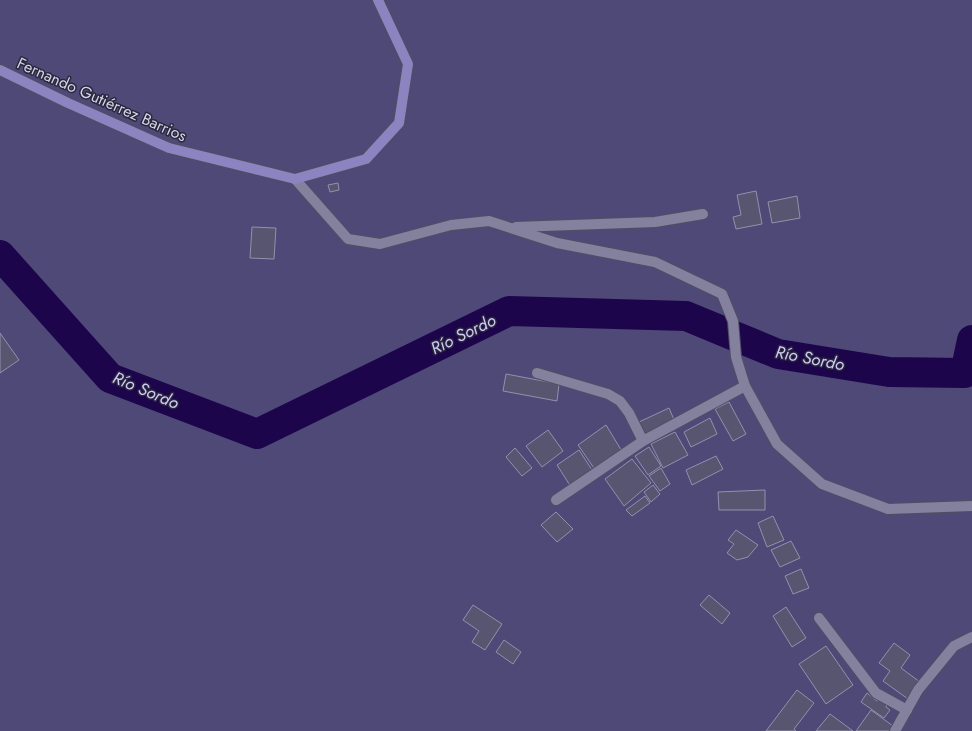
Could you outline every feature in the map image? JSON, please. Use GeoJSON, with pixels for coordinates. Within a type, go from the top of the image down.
{"type":"FeatureCollection","features":[{"type":"Feature","properties":{"kind":"main road","name":"Fernando Gutiérrez Barrios"},"geometry":{"type":"LineString","coordinates":[[0,70],[68,103],[169,148],[295,179],[366,159],[399,123],[408,64],[378,0]]}},
{"type":"Feature","properties":{"kind":"street"},"geometry":{"type":"LineString","coordinates":[[295,179],[348,239],[380,244],[451,225],[489,221],[557,243],[655,262],[722,294],[734,321],[736,357],[745,386],[777,444],[822,484],[888,509],[972,506]]}},
{"type":"Feature","properties":{"kind":"street"},"geometry":{"type":"LineString","coordinates":[[508,227],[655,222],[703,214]]}},
{"type":"Feature","properties":{"kind":"street"},"geometry":{"type":"LineString","coordinates":[[537,373],[608,394],[620,401],[629,413],[643,441]]}},
{"type":"Feature","properties":{"kind":"street"},"geometry":{"type":"LineString","coordinates":[[556,500],[643,441],[745,386]]}},
{"type":"Feature","properties":{"kind":"street"},"geometry":{"type":"LineString","coordinates":[[819,618],[876,693],[907,710]]}},
{"type":"Feature","properties":{"kind":"street"},"geometry":{"type":"LineString","coordinates":[[895,731],[918,690],[954,646],[972,637]]}},
{"type":"Feature","properties":{"kind":"shaded area"},"geometry":{"type":"Polygon","coordinates":[[[0,0],[972,0],[972,731],[0,731],[0,0]]]}},
{"type":"Feature","properties":{"kind":"building"},"geometry":{"type":"Polygon","coordinates":[[[338,183],[339,190],[330,192],[328,185],[338,183]]]}},
{"type":"Feature","properties":{"kind":"building"},"geometry":{"type":"Polygon","coordinates":[[[756,191],[762,224],[736,229],[733,217],[741,215],[737,195],[756,191]]]}},
{"type":"Feature","properties":{"kind":"building"},"geometry":{"type":"Polygon","coordinates":[[[797,196],[800,218],[772,223],[768,202],[797,196]]]}},
{"type":"Feature","properties":{"kind":"building"},"geometry":{"type":"Polygon","coordinates":[[[252,227],[276,228],[274,259],[250,258],[252,227]]]}},
{"type":"Feature","properties":{"kind":"building"},"geometry":{"type":"Polygon","coordinates":[[[0,333],[19,360],[0,373],[0,333]]]}},
{"type":"Feature","properties":{"kind":"building"},"geometry":{"type":"Polygon","coordinates":[[[506,374],[559,384],[557,401],[503,391],[506,374]]]}},
{"type":"Feature","properties":{"kind":"building"},"geometry":{"type":"Polygon","coordinates":[[[729,402],[746,434],[733,441],[715,409],[729,402]]]}},
{"type":"Feature","properties":{"kind":"building"},"geometry":{"type":"Polygon","coordinates":[[[669,408],[675,422],[646,437],[639,422],[669,408]]]}},
{"type":"Feature","properties":{"kind":"building"},"geometry":{"type":"Polygon","coordinates":[[[710,418],[717,434],[691,447],[684,432],[710,418]]]}},
{"type":"Feature","properties":{"kind":"building"},"geometry":{"type":"Polygon","coordinates":[[[606,425],[623,453],[596,471],[578,445],[606,425]]]}},
{"type":"Feature","properties":{"kind":"building"},"geometry":{"type":"Polygon","coordinates":[[[548,430],[563,451],[542,467],[526,446],[548,430]]]}},
{"type":"Feature","properties":{"kind":"building"},"geometry":{"type":"Polygon","coordinates":[[[675,432],[688,455],[663,468],[651,444],[675,432]]]}},
{"type":"Feature","properties":{"kind":"building"},"geometry":{"type":"Polygon","coordinates":[[[649,447],[661,466],[648,475],[635,456],[649,447]]]}},
{"type":"Feature","properties":{"kind":"building"},"geometry":{"type":"Polygon","coordinates":[[[515,448],[532,468],[522,476],[506,457],[515,448]]]}},
{"type":"Feature","properties":{"kind":"building"},"geometry":{"type":"Polygon","coordinates":[[[579,450],[594,473],[571,487],[557,465],[579,450]]]}},
{"type":"Feature","properties":{"kind":"building"},"geometry":{"type":"Polygon","coordinates":[[[716,456],[723,469],[692,485],[686,470],[716,456]]]}},
{"type":"Feature","properties":{"kind":"building"},"geometry":{"type":"Polygon","coordinates":[[[632,459],[651,483],[624,506],[605,479],[632,459]]]}},
{"type":"Feature","properties":{"kind":"building"},"geometry":{"type":"Polygon","coordinates":[[[661,468],[670,484],[660,491],[649,476],[661,468]]]}},
{"type":"Feature","properties":{"kind":"building"},"geometry":{"type":"Polygon","coordinates":[[[653,485],[660,494],[651,502],[644,492],[653,485]]]}},
{"type":"Feature","properties":{"kind":"building"},"geometry":{"type":"Polygon","coordinates":[[[765,490],[765,510],[719,510],[718,492],[765,490]]]}},
{"type":"Feature","properties":{"kind":"building"},"geometry":{"type":"Polygon","coordinates":[[[645,496],[650,503],[632,516],[626,510],[645,496]]]}},
{"type":"Feature","properties":{"kind":"building"},"geometry":{"type":"Polygon","coordinates":[[[556,512],[573,529],[557,542],[541,525],[556,512]]]}},
{"type":"Feature","properties":{"kind":"building"},"geometry":{"type":"Polygon","coordinates":[[[773,516],[784,540],[767,547],[758,523],[773,516]]]}},
{"type":"Feature","properties":{"kind":"building"},"geometry":{"type":"Polygon","coordinates":[[[736,530],[758,545],[748,557],[737,560],[727,553],[734,544],[728,540],[736,530]]]}},
{"type":"Feature","properties":{"kind":"building"},"geometry":{"type":"Polygon","coordinates":[[[791,541],[800,558],[780,567],[771,550],[791,541]]]}},
{"type":"Feature","properties":{"kind":"building"},"geometry":{"type":"Polygon","coordinates":[[[801,569],[809,588],[793,594],[785,576],[801,569]]]}},
{"type":"Feature","properties":{"kind":"building"},"geometry":{"type":"Polygon","coordinates":[[[709,595],[730,613],[722,624],[700,605],[709,595]]]}},
{"type":"Feature","properties":{"kind":"building"},"geometry":{"type":"Polygon","coordinates":[[[473,605],[502,624],[485,650],[472,642],[479,631],[463,620],[473,605]]]}},
{"type":"Feature","properties":{"kind":"building"},"geometry":{"type":"Polygon","coordinates":[[[786,607],[806,638],[792,647],[773,616],[786,607]]]}},
{"type":"Feature","properties":{"kind":"building"},"geometry":{"type":"Polygon","coordinates":[[[504,640],[521,652],[513,664],[496,652],[504,640]]]}},
{"type":"Feature","properties":{"kind":"building"},"geometry":{"type":"Polygon","coordinates":[[[894,643],[910,655],[901,668],[920,682],[908,699],[883,681],[890,671],[879,663],[894,643]]]}},
{"type":"Feature","properties":{"kind":"building"},"geometry":{"type":"Polygon","coordinates":[[[826,646],[853,685],[826,704],[799,664],[826,646]]]}},
{"type":"Feature","properties":{"kind":"building"},"geometry":{"type":"Polygon","coordinates":[[[797,690],[814,703],[794,729],[796,731],[766,731],[797,690]]]}},
{"type":"Feature","properties":{"kind":"building"},"geometry":{"type":"Polygon","coordinates":[[[867,693],[877,701],[879,698],[887,704],[886,707],[890,710],[884,718],[861,702],[867,693]]]}},
{"type":"Feature","properties":{"kind":"building"},"geometry":{"type":"Polygon","coordinates":[[[871,710],[893,726],[890,731],[856,731],[871,710]]]}},
{"type":"Feature","properties":{"kind":"building"},"geometry":{"type":"Polygon","coordinates":[[[830,714],[853,731],[816,731],[830,714]]]}},
{"type":"Feature","properties":{"kind":"waterway","name":"Río Sordo"},"geometry":{"type":"LineString","coordinates":[[0,255],[110,378],[257,434],[509,311],[686,316],[778,354],[889,372],[965,373],[972,340]]}}]}
